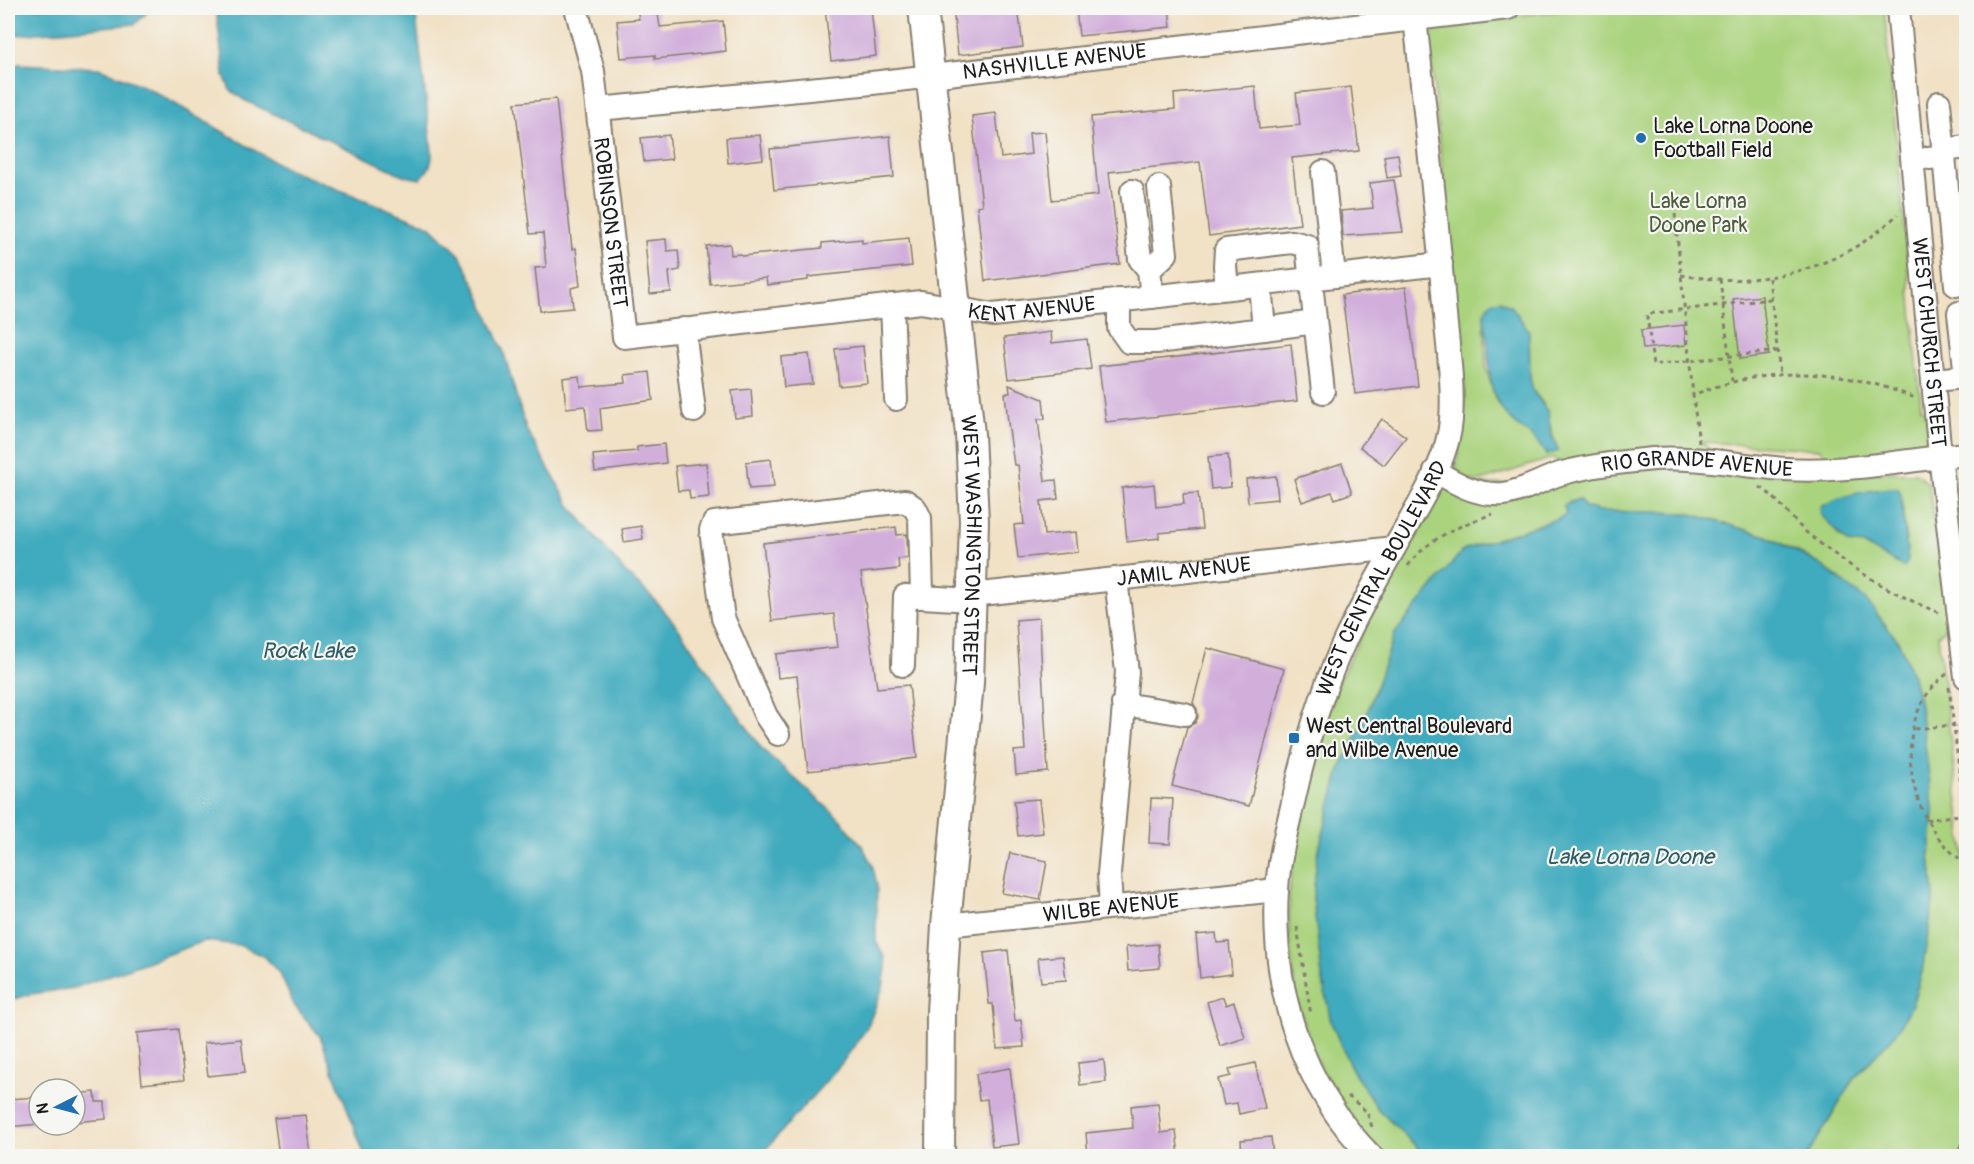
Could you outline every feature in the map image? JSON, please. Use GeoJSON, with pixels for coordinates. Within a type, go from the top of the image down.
{"type":"FeatureCollection","features":[{"type":"Feature","properties":{"kind":"main road","name":"WEST WASHINGTON STREET"},"geometry":{"type":"LineString","coordinates":[[923,8],[970,434],[974,521],[969,683],[946,925],[941,1012],[940,1156]]}},
{"type":"Feature","properties":{"kind":"street","name":"ROBINSON STREET"},"geometry":{"type":"LineString","coordinates":[[576,8],[593,71],[624,337]]}},
{"type":"Feature","properties":{"kind":"street","name":"NASHVILLE AVENUE"},"geometry":{"type":"LineString","coordinates":[[598,109],[931,76],[1414,13],[1508,8]]}},
{"type":"Feature","properties":{"kind":"street","name":"WEST CHURCH STREET"},"geometry":{"type":"LineString","coordinates":[[1898,8],[1940,456],[1957,675]]}},
{"type":"Feature","properties":{"kind":"street","name":"WEST CENTRAL BOULEVARD"},"geometry":{"type":"LineString","coordinates":[[1371,1156],[1352,1138],[1321,1095],[1296,1041],[1283,989],[1277,941],[1277,890],[1281,855],[1314,721],[1346,639],[1435,471],[1445,449],[1451,420],[1441,264],[1414,13]]}},
{"type":"Feature","properties":{"kind":"street"},"geometry":{"type":"LineString","coordinates":[[1939,103],[1944,153],[1958,211],[1956,285]]}},
{"type":"Feature","properties":{"kind":"street"},"geometry":{"type":"LineString","coordinates":[[1912,160],[1966,147]]}},
{"type":"Feature","properties":{"kind":"street"},"geometry":{"type":"LineString","coordinates":[[1323,172],[1334,276]]}},
{"type":"Feature","properties":{"kind":"street"},"geometry":{"type":"LineString","coordinates":[[1149,270],[1166,254],[1159,187]]}},
{"type":"Feature","properties":{"kind":"street"},"geometry":{"type":"LineString","coordinates":[[1132,191],[1140,259],[1149,270],[1152,297]]}},
{"type":"Feature","properties":{"kind":"street"},"geometry":{"type":"LineString","coordinates":[[1227,288],[1226,250],[1292,242],[1307,246],[1323,392]]}},
{"type":"Feature","properties":{"kind":"street","name":"KENT AVENUE"},"geometry":{"type":"LineString","coordinates":[[624,337],[921,302],[993,315],[1441,264]]}},
{"type":"Feature","properties":{"kind":"street"},"geometry":{"type":"LineString","coordinates":[[1260,285],[1264,329]]}},
{"type":"Feature","properties":{"kind":"street"},"geometry":{"type":"LineString","coordinates":[[1119,300],[1119,328],[1129,342],[1156,342],[1315,322]]}},
{"type":"Feature","properties":{"kind":"street"},"geometry":{"type":"LineString","coordinates":[[892,305],[896,399]]}},
{"type":"Feature","properties":{"kind":"street"},"geometry":{"type":"LineString","coordinates":[[1933,380],[1966,377],[1959,313]]}},
{"type":"Feature","properties":{"kind":"street"},"geometry":{"type":"LineString","coordinates":[[684,329],[694,411]]}},
{"type":"Feature","properties":{"kind":"street","name":"RIO GRANDE AVENUE"},"geometry":{"type":"LineString","coordinates":[[1435,471],[1479,494],[1505,494],[1563,473],[1605,464],[1657,459],[1734,463],[1786,469],[1862,469],[1898,460],[1966,454]]}},
{"type":"Feature","properties":{"kind":"street"},"geometry":{"type":"LineString","coordinates":[[778,734],[766,716],[723,618],[711,530],[714,523],[905,501],[915,508],[920,518],[922,596],[905,596],[903,665]]}},
{"type":"Feature","properties":{"kind":"street","name":"JAMIL AVENUE"},"geometry":{"type":"LineString","coordinates":[[922,596],[972,598],[1116,579],[1395,548]]}},
{"type":"Feature","properties":{"kind":"street"},"geometry":{"type":"LineString","coordinates":[[1111,906],[1109,874],[1127,672],[1116,579]]}},
{"type":"Feature","properties":{"kind":"street"},"geometry":{"type":"LineString","coordinates":[[1124,704],[1185,714]]}},
{"type":"Feature","properties":{"kind":"street","name":"WILBE AVENUE"},"geometry":{"type":"LineString","coordinates":[[946,925],[1277,890]]}},
{"type":"Feature","properties":{"kind":"path"},"geometry":{"type":"LineString","coordinates":[[1681,275],[1720,279],[1769,277],[1798,271],[1844,254],[1868,241],[1900,213]]}},
{"type":"Feature","properties":{"kind":"path"},"geometry":{"type":"LineString","coordinates":[[1675,214],[1699,446]]}},
{"type":"Feature","properties":{"kind":"path"},"geometry":{"type":"LineString","coordinates":[[1769,277],[1780,374]]}},
{"type":"Feature","properties":{"kind":"path"},"geometry":{"type":"LineString","coordinates":[[1720,279],[1732,381]]}},
{"type":"Feature","properties":{"kind":"path"},"geometry":{"type":"LineString","coordinates":[[1771,299],[1647,314],[1653,365],[1777,351]]}},
{"type":"Feature","properties":{"kind":"path"},"geometry":{"type":"LineString","coordinates":[[1694,395],[1732,381],[1780,374],[1813,374],[1859,379],[1887,386],[1919,400]]}},
{"type":"Feature","properties":{"kind":"path"},"geometry":{"type":"LineString","coordinates":[[1755,485],[1771,494],[1805,530],[1854,567],[1913,602],[1944,615]]}},
{"type":"Feature","properties":{"kind":"path"},"geometry":{"type":"LineString","coordinates":[[1406,568],[1420,553],[1458,527],[1499,512]]}},
{"type":"Feature","properties":{"kind":"path"},"geometry":{"type":"LineString","coordinates":[[1946,663],[1957,675],[1954,725],[1966,825]]}},
{"type":"Feature","properties":{"kind":"path"},"geometry":{"type":"LineString","coordinates":[[1957,675],[1939,680],[1927,697],[1915,729],[1911,764],[1913,785],[1926,820],[1941,841],[1966,863]]}},
{"type":"Feature","properties":{"kind":"path"},"geometry":{"type":"LineString","coordinates":[[1915,729],[1954,725]]}},
{"type":"Feature","properties":{"kind":"path"},"geometry":{"type":"LineString","coordinates":[[1926,820],[1965,814]]}},
{"type":"Feature","properties":{"kind":"path"},"geometry":{"type":"LineString","coordinates":[[1295,924],[1309,995],[1311,1022]]}},
{"type":"Feature","properties":{"kind":"path"},"geometry":{"type":"LineString","coordinates":[[1347,1095],[1361,1104],[1367,1112],[1374,1133]]}},
{"type":"Feature","properties":{"kind":"path"},"geometry":{"type":"LineString","coordinates":[[1954,1156],[1966,1139]]}},
{"type":"Feature","properties":{"kind":"green space","name":"Lake Lorna Doone Park"},"geometry":{"type":"Polygon","coordinates":[[[1585,8],[1884,8],[1921,407],[1927,412],[1928,437],[1922,448],[1902,454],[1834,463],[1819,449],[1702,442],[1715,455],[1570,466],[1552,458],[1481,481],[1462,480],[1456,470],[1465,399],[1428,26],[1585,8]],[[1484,314],[1486,367],[1495,399],[1518,427],[1536,438],[1546,455],[1558,451],[1543,403],[1533,391],[1530,378],[1529,331],[1484,314]]]}},
{"type":"Feature","properties":{"kind":"green space"},"geometry":{"type":"Polygon","coordinates":[[[1647,468],[1916,473],[1928,483],[1952,624],[1938,635],[1966,870],[1966,1156],[1807,1156],[1854,1079],[1896,1033],[1912,1005],[1922,972],[1934,896],[1930,855],[1934,814],[1919,700],[1912,674],[1898,641],[1838,577],[1809,558],[1767,536],[1688,513],[1599,511],[1585,507],[1579,499],[1564,505],[1566,513],[1562,517],[1463,550],[1396,633],[1364,722],[1341,766],[1317,857],[1313,898],[1322,976],[1331,1022],[1350,1066],[1378,1109],[1426,1156],[1384,1156],[1345,1113],[1314,1054],[1296,997],[1289,938],[1289,894],[1295,845],[1336,687],[1377,603],[1445,486],[1561,482],[1647,468]],[[1878,489],[1823,505],[1838,535],[1848,543],[1864,545],[1904,567],[1908,561],[1901,495],[1878,489]]]}},
{"type":"Feature","properties":{"kind":"green space"},"geometry":{"type":"Polygon","coordinates":[[[1966,470],[1966,617],[1956,484],[1957,476],[1966,470]]]}},
{"type":"Feature","properties":{"kind":"water"},"geometry":{"type":"Polygon","coordinates":[[[8,8],[152,8],[135,24],[8,36],[8,8]]]}},
{"type":"Feature","properties":{"kind":"water"},"geometry":{"type":"Polygon","coordinates":[[[216,8],[415,8],[432,151],[430,167],[426,173],[420,179],[405,176],[244,100],[230,90],[224,75],[216,8]]]}},
{"type":"Feature","properties":{"kind":"water","name":"Rock Lake"},"geometry":{"type":"Polygon","coordinates":[[[20,64],[99,68],[148,88],[285,168],[430,226],[460,255],[503,350],[526,429],[571,507],[625,572],[652,597],[676,625],[762,749],[839,818],[861,844],[872,864],[877,884],[876,941],[885,958],[883,987],[867,1028],[842,1063],[760,1156],[365,1156],[320,1036],[294,1005],[280,974],[265,957],[239,945],[205,941],[74,988],[31,994],[8,1001],[8,66],[20,64]]]}},
{"type":"Feature","properties":{"kind":"water"},"geometry":{"type":"Polygon","coordinates":[[[1500,300],[1513,308],[1529,331],[1530,378],[1533,391],[1548,412],[1551,435],[1559,451],[1546,455],[1534,438],[1508,417],[1495,396],[1490,374],[1484,318],[1488,306],[1500,300]]]}},
{"type":"Feature","properties":{"kind":"water"},"geometry":{"type":"Polygon","coordinates":[[[1893,488],[1899,489],[1901,495],[1908,561],[1904,567],[1864,545],[1848,543],[1821,515],[1820,508],[1844,497],[1893,488]]]}},
{"type":"Feature","properties":{"kind":"water","name":"Lake Lorna Doone"},"geometry":{"type":"Polygon","coordinates":[[[1579,499],[1585,507],[1599,511],[1688,513],[1767,536],[1821,565],[1867,601],[1898,641],[1912,674],[1919,700],[1934,814],[1930,855],[1934,896],[1922,972],[1912,1005],[1896,1033],[1854,1079],[1807,1156],[1426,1156],[1378,1109],[1350,1066],[1331,1022],[1322,976],[1313,898],[1317,857],[1341,766],[1364,721],[1395,633],[1463,550],[1562,517],[1566,513],[1564,505],[1579,499]]]}},
{"type":"Feature","properties":{"kind":"building"},"geometry":{"type":"Polygon","coordinates":[[[637,8],[657,8],[660,27],[723,21],[726,51],[655,59],[655,55],[621,58],[617,21],[639,19],[637,8]]]}},
{"type":"Feature","properties":{"kind":"building"},"geometry":{"type":"Polygon","coordinates":[[[825,8],[871,8],[876,56],[831,61],[825,8]]]}},
{"type":"Feature","properties":{"kind":"building"},"geometry":{"type":"Polygon","coordinates":[[[953,8],[1018,8],[1023,47],[958,55],[953,8]]]}},
{"type":"Feature","properties":{"kind":"building"},"geometry":{"type":"Polygon","coordinates":[[[1076,8],[1169,8],[1171,27],[1079,36],[1076,8]]]}},
{"type":"Feature","properties":{"kind":"building"},"geometry":{"type":"Polygon","coordinates":[[[1255,86],[1259,129],[1300,125],[1296,93],[1351,87],[1359,151],[1292,158],[1300,224],[1209,236],[1200,162],[1109,172],[1120,264],[985,281],[977,206],[982,205],[972,116],[996,113],[1001,158],[1031,154],[1029,133],[1045,132],[1052,200],[1098,195],[1091,117],[1175,109],[1174,94],[1255,86]]]}},
{"type":"Feature","properties":{"kind":"building"},"geometry":{"type":"Polygon","coordinates":[[[556,99],[572,249],[576,248],[580,286],[571,288],[573,308],[540,311],[535,268],[546,267],[543,233],[530,234],[515,103],[556,99]]]}},
{"type":"Feature","properties":{"kind":"building"},"geometry":{"type":"Polygon","coordinates":[[[669,135],[672,159],[644,162],[641,138],[669,135]]]}},
{"type":"Feature","properties":{"kind":"building"},"geometry":{"type":"Polygon","coordinates":[[[760,135],[763,159],[728,163],[726,138],[760,135]]]}},
{"type":"Feature","properties":{"kind":"building"},"geometry":{"type":"Polygon","coordinates":[[[890,136],[894,177],[774,190],[770,149],[890,136]]]}},
{"type":"Feature","properties":{"kind":"building"},"geometry":{"type":"Polygon","coordinates":[[[1398,154],[1401,176],[1387,178],[1384,156],[1398,154]]]}},
{"type":"Feature","properties":{"kind":"building"},"geometry":{"type":"Polygon","coordinates":[[[1394,180],[1403,232],[1343,236],[1341,211],[1373,208],[1370,183],[1394,180]]]}},
{"type":"Feature","properties":{"kind":"building"},"geometry":{"type":"Polygon","coordinates":[[[909,238],[912,266],[808,277],[808,280],[767,285],[766,278],[710,284],[706,246],[730,244],[731,255],[741,254],[742,256],[822,248],[822,243],[862,239],[862,243],[909,238]]]}},
{"type":"Feature","properties":{"kind":"building"},"geometry":{"type":"Polygon","coordinates":[[[666,239],[667,251],[678,250],[680,270],[669,272],[671,292],[650,294],[645,241],[666,239]]]}},
{"type":"Feature","properties":{"kind":"building"},"geometry":{"type":"Polygon","coordinates":[[[1406,287],[1418,386],[1355,394],[1342,295],[1406,287]]]}},
{"type":"Feature","properties":{"kind":"building"},"geometry":{"type":"Polygon","coordinates":[[[1762,296],[1769,355],[1740,359],[1733,299],[1762,296]]]}},
{"type":"Feature","properties":{"kind":"building"},"geometry":{"type":"Polygon","coordinates":[[[1684,325],[1686,345],[1643,349],[1641,330],[1684,325]]]}},
{"type":"Feature","properties":{"kind":"building"},"geometry":{"type":"Polygon","coordinates":[[[1051,332],[1052,343],[1087,339],[1091,369],[1009,379],[1004,338],[1051,332]]]}},
{"type":"Feature","properties":{"kind":"building"},"geometry":{"type":"Polygon","coordinates":[[[1291,344],[1297,401],[1106,422],[1099,366],[1291,344]]]}},
{"type":"Feature","properties":{"kind":"building"},"geometry":{"type":"Polygon","coordinates":[[[863,346],[867,383],[839,386],[835,349],[863,346]]]}},
{"type":"Feature","properties":{"kind":"building"},"geometry":{"type":"Polygon","coordinates":[[[809,354],[813,384],[784,387],[781,357],[809,354]]]}},
{"type":"Feature","properties":{"kind":"building"},"geometry":{"type":"Polygon","coordinates":[[[650,372],[653,400],[600,408],[602,430],[588,431],[585,406],[566,408],[563,378],[580,376],[581,387],[626,383],[625,375],[650,372]]]}},
{"type":"Feature","properties":{"kind":"building"},"geometry":{"type":"Polygon","coordinates":[[[1009,385],[1043,399],[1045,419],[1038,419],[1045,481],[1056,480],[1058,499],[1041,501],[1044,535],[1076,532],[1078,552],[1018,558],[1014,525],[1024,524],[1018,465],[1014,465],[1008,422],[1005,393],[1010,393],[1009,385]]]}},
{"type":"Feature","properties":{"kind":"building"},"geometry":{"type":"Polygon","coordinates":[[[751,389],[753,416],[735,418],[732,391],[751,389]]]}},
{"type":"Feature","properties":{"kind":"building"},"geometry":{"type":"Polygon","coordinates":[[[1382,419],[1406,437],[1384,465],[1360,447],[1382,419]]]}},
{"type":"Feature","properties":{"kind":"building"},"geometry":{"type":"Polygon","coordinates":[[[664,444],[666,463],[595,472],[593,455],[637,451],[637,447],[664,444]]]}},
{"type":"Feature","properties":{"kind":"building"},"geometry":{"type":"Polygon","coordinates":[[[1228,455],[1231,487],[1211,489],[1208,457],[1228,455]]]}},
{"type":"Feature","properties":{"kind":"building"},"geometry":{"type":"Polygon","coordinates":[[[771,459],[774,487],[749,489],[746,462],[771,459]]]}},
{"type":"Feature","properties":{"kind":"building"},"geometry":{"type":"Polygon","coordinates":[[[706,463],[709,497],[690,499],[689,490],[678,491],[675,466],[706,463]]]}},
{"type":"Feature","properties":{"kind":"building"},"geometry":{"type":"Polygon","coordinates":[[[1342,463],[1352,493],[1335,499],[1332,492],[1302,502],[1294,479],[1342,463]]]}},
{"type":"Feature","properties":{"kind":"building"},"geometry":{"type":"Polygon","coordinates":[[[1276,476],[1278,499],[1248,502],[1246,479],[1276,476]]]}},
{"type":"Feature","properties":{"kind":"building"},"geometry":{"type":"Polygon","coordinates":[[[1154,484],[1156,507],[1184,504],[1183,494],[1198,493],[1202,529],[1159,533],[1159,538],[1127,542],[1122,488],[1154,484]]]}},
{"type":"Feature","properties":{"kind":"building"},"geometry":{"type":"Polygon","coordinates":[[[641,526],[643,539],[624,542],[622,529],[641,526]]]}},
{"type":"Feature","properties":{"kind":"building"},"geometry":{"type":"Polygon","coordinates":[[[896,527],[897,535],[907,534],[908,558],[898,559],[899,569],[861,573],[877,688],[909,685],[917,758],[808,771],[797,676],[778,678],[776,654],[838,647],[834,614],[772,621],[763,543],[896,527]]]}},
{"type":"Feature","properties":{"kind":"building"},"geometry":{"type":"Polygon","coordinates":[[[1039,618],[1048,772],[1016,775],[1014,751],[1025,750],[1016,620],[1039,618]]]}},
{"type":"Feature","properties":{"kind":"building"},"geometry":{"type":"Polygon","coordinates":[[[1207,648],[1284,669],[1249,806],[1172,786],[1187,727],[1195,723],[1198,717],[1193,703],[1207,648]]]}},
{"type":"Feature","properties":{"kind":"building"},"geometry":{"type":"Polygon","coordinates":[[[1151,798],[1173,799],[1170,844],[1149,843],[1151,798]]]}},
{"type":"Feature","properties":{"kind":"building"},"geometry":{"type":"Polygon","coordinates":[[[1039,799],[1043,833],[1018,836],[1014,801],[1039,799]]]}},
{"type":"Feature","properties":{"kind":"building"},"geometry":{"type":"Polygon","coordinates":[[[1010,853],[1047,861],[1040,900],[1002,893],[1010,853]]]}},
{"type":"Feature","properties":{"kind":"building"},"geometry":{"type":"Polygon","coordinates":[[[1216,933],[1217,943],[1229,942],[1232,974],[1200,978],[1196,935],[1216,933]]]}},
{"type":"Feature","properties":{"kind":"building"},"geometry":{"type":"Polygon","coordinates":[[[1158,944],[1160,968],[1128,971],[1126,947],[1158,944]]]}},
{"type":"Feature","properties":{"kind":"building"},"geometry":{"type":"Polygon","coordinates":[[[1008,950],[1015,1021],[1021,1020],[1024,1047],[997,1049],[993,1004],[989,1004],[984,953],[1008,950]]]}},
{"type":"Feature","properties":{"kind":"building"},"geometry":{"type":"Polygon","coordinates":[[[1063,956],[1066,980],[1041,982],[1038,958],[1063,956]]]}},
{"type":"Feature","properties":{"kind":"building"},"geometry":{"type":"Polygon","coordinates":[[[1223,997],[1226,1005],[1234,1002],[1245,1038],[1220,1046],[1207,1002],[1223,997]]]}},
{"type":"Feature","properties":{"kind":"building"},"geometry":{"type":"Polygon","coordinates":[[[178,1029],[184,1080],[142,1084],[137,1033],[178,1029]]]}},
{"type":"Feature","properties":{"kind":"building"},"geometry":{"type":"Polygon","coordinates":[[[241,1039],[245,1072],[208,1076],[204,1043],[241,1039]]]}},
{"type":"Feature","properties":{"kind":"building"},"geometry":{"type":"Polygon","coordinates":[[[1104,1060],[1106,1082],[1080,1085],[1078,1063],[1104,1060]]]}},
{"type":"Feature","properties":{"kind":"building"},"geometry":{"type":"Polygon","coordinates":[[[1255,1063],[1265,1108],[1239,1114],[1237,1103],[1224,1105],[1218,1079],[1231,1076],[1229,1069],[1255,1063]]]}},
{"type":"Feature","properties":{"kind":"building"},"geometry":{"type":"Polygon","coordinates":[[[1010,1068],[1019,1144],[992,1147],[987,1099],[979,1100],[976,1074],[1010,1068]]]}},
{"type":"Feature","properties":{"kind":"building"},"geometry":{"type":"Polygon","coordinates":[[[95,1092],[96,1102],[105,1102],[106,1119],[87,1121],[87,1093],[95,1092]]]}},
{"type":"Feature","properties":{"kind":"building"},"geometry":{"type":"Polygon","coordinates":[[[27,1098],[27,1125],[8,1127],[8,1099],[27,1098]]]}},
{"type":"Feature","properties":{"kind":"building"},"geometry":{"type":"Polygon","coordinates":[[[1158,1103],[1161,1133],[1176,1131],[1179,1156],[1088,1156],[1086,1133],[1133,1128],[1131,1106],[1158,1103]]]}},
{"type":"Feature","properties":{"kind":"building"},"geometry":{"type":"Polygon","coordinates":[[[306,1115],[311,1156],[279,1156],[274,1118],[306,1115]]]}},
{"type":"Feature","properties":{"kind":"building"},"geometry":{"type":"Polygon","coordinates":[[[1271,1137],[1273,1156],[1242,1156],[1241,1140],[1271,1137]]]}},
{"type":"Feature","properties":{"kind":"place","name":"Lake Lorna Doone Football Field"},"geometry":{"type":"Point","coordinates":[1641,138]}},
{"type":"Feature","properties":{"kind":"place","name":"West Central Boulevard and Wilbe Avenue"},"geometry":{"type":"Point","coordinates":[1294,738]}}]}
